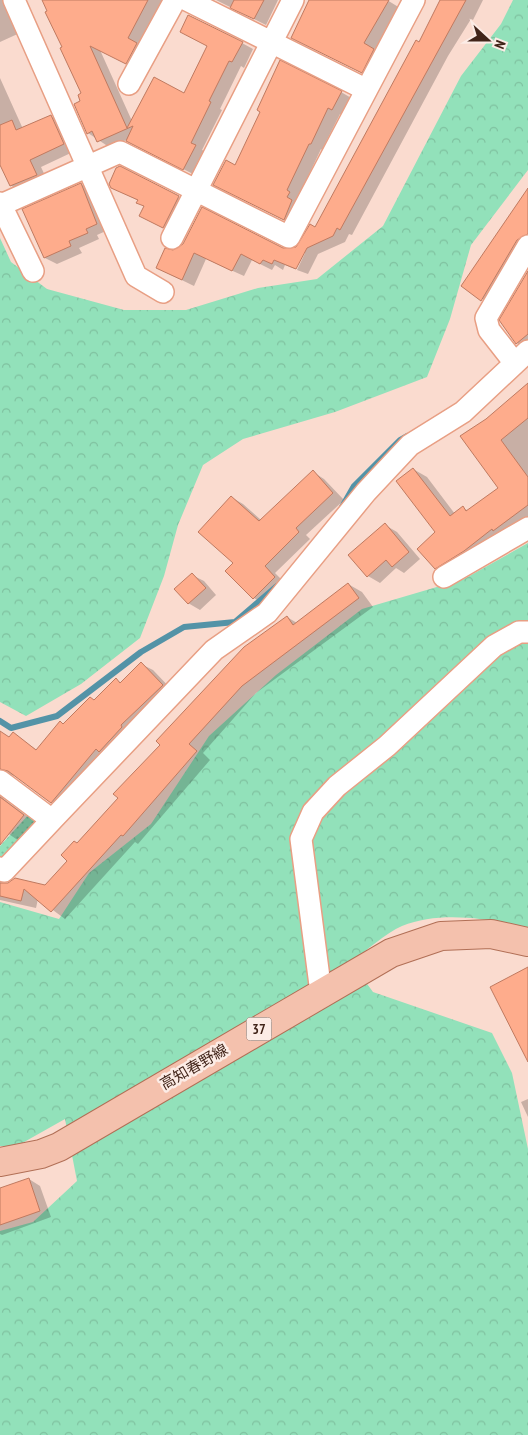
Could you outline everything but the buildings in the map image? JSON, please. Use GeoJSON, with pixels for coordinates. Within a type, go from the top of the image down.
{"type":"FeatureCollection","features":[{"type":"Feature","properties":{"kind":"main road","name":"高知春野線"},"geometry":{"type":"LineString","coordinates":[[0,1162],[41,1154],[59,1146],[391,953],[441,936],[491,934],[528,942]]}},
{"type":"Feature","properties":{"kind":"street"},"geometry":{"type":"LineString","coordinates":[[14,0],[136,276],[163,292]]}},
{"type":"Feature","properties":{"kind":"street"},"geometry":{"type":"LineString","coordinates":[[129,84],[175,0]]}},
{"type":"Feature","properties":{"kind":"street"},"geometry":{"type":"LineString","coordinates":[[187,0],[365,89]]}},
{"type":"Feature","properties":{"kind":"street"},"geometry":{"type":"LineString","coordinates":[[172,238],[293,0]]}},
{"type":"Feature","properties":{"kind":"street"},"geometry":{"type":"LineString","coordinates":[[33,271],[1,204],[120,152],[289,237],[365,89],[414,0]]}},
{"type":"Feature","properties":{"kind":"street"},"geometry":{"type":"LineString","coordinates":[[0,868],[4,871],[214,650],[267,612],[366,492],[410,445],[463,412],[521,356],[489,330],[486,318],[528,246]]}},
{"type":"Feature","properties":{"kind":"street"},"geometry":{"type":"LineString","coordinates":[[444,577],[528,528]]}},
{"type":"Feature","properties":{"kind":"street"},"geometry":{"type":"LineString","coordinates":[[321,993],[301,839],[313,812],[337,786],[386,746],[494,646],[519,632],[528,632]]}},
{"type":"Feature","properties":{"kind":"street"},"geometry":{"type":"LineString","coordinates":[[0,781],[52,820]]}},
{"type":"Feature","properties":{"kind":"green space"},"geometry":{"type":"Polygon","coordinates":[[[513,0],[528,0],[528,170],[471,245],[450,319],[427,377],[335,412],[243,439],[203,465],[178,525],[164,576],[140,638],[81,684],[26,716],[0,702],[0,238],[11,262],[47,289],[124,310],[186,310],[258,288],[317,279],[383,226],[461,76],[501,24],[513,0]]]}},
{"type":"Feature","properties":{"kind":"green space"},"geometry":{"type":"Polygon","coordinates":[[[528,543],[528,927],[481,919],[448,917],[417,921],[389,933],[351,962],[373,992],[492,1033],[512,1073],[528,1149],[528,1435],[0,1435],[0,1231],[33,1222],[77,1181],[65,1119],[17,1146],[0,1146],[0,902],[59,919],[89,873],[151,824],[209,736],[276,675],[362,609],[464,579],[528,543]]]}},
{"type":"Feature","properties":{"kind":"green space"},"geometry":{"type":"Polygon","coordinates":[[[30,813],[37,819],[38,829],[0,864],[0,846],[30,813]]]}},
{"type":"Feature","properties":{"kind":"waterway"},"geometry":{"type":"LineString","coordinates":[[342,507],[354,486],[400,440],[407,436]]}},
{"type":"Feature","properties":{"kind":"waterway"},"geometry":{"type":"LineString","coordinates":[[0,721],[11,728],[57,716],[141,652],[184,627],[235,622],[277,586]]}}]}
